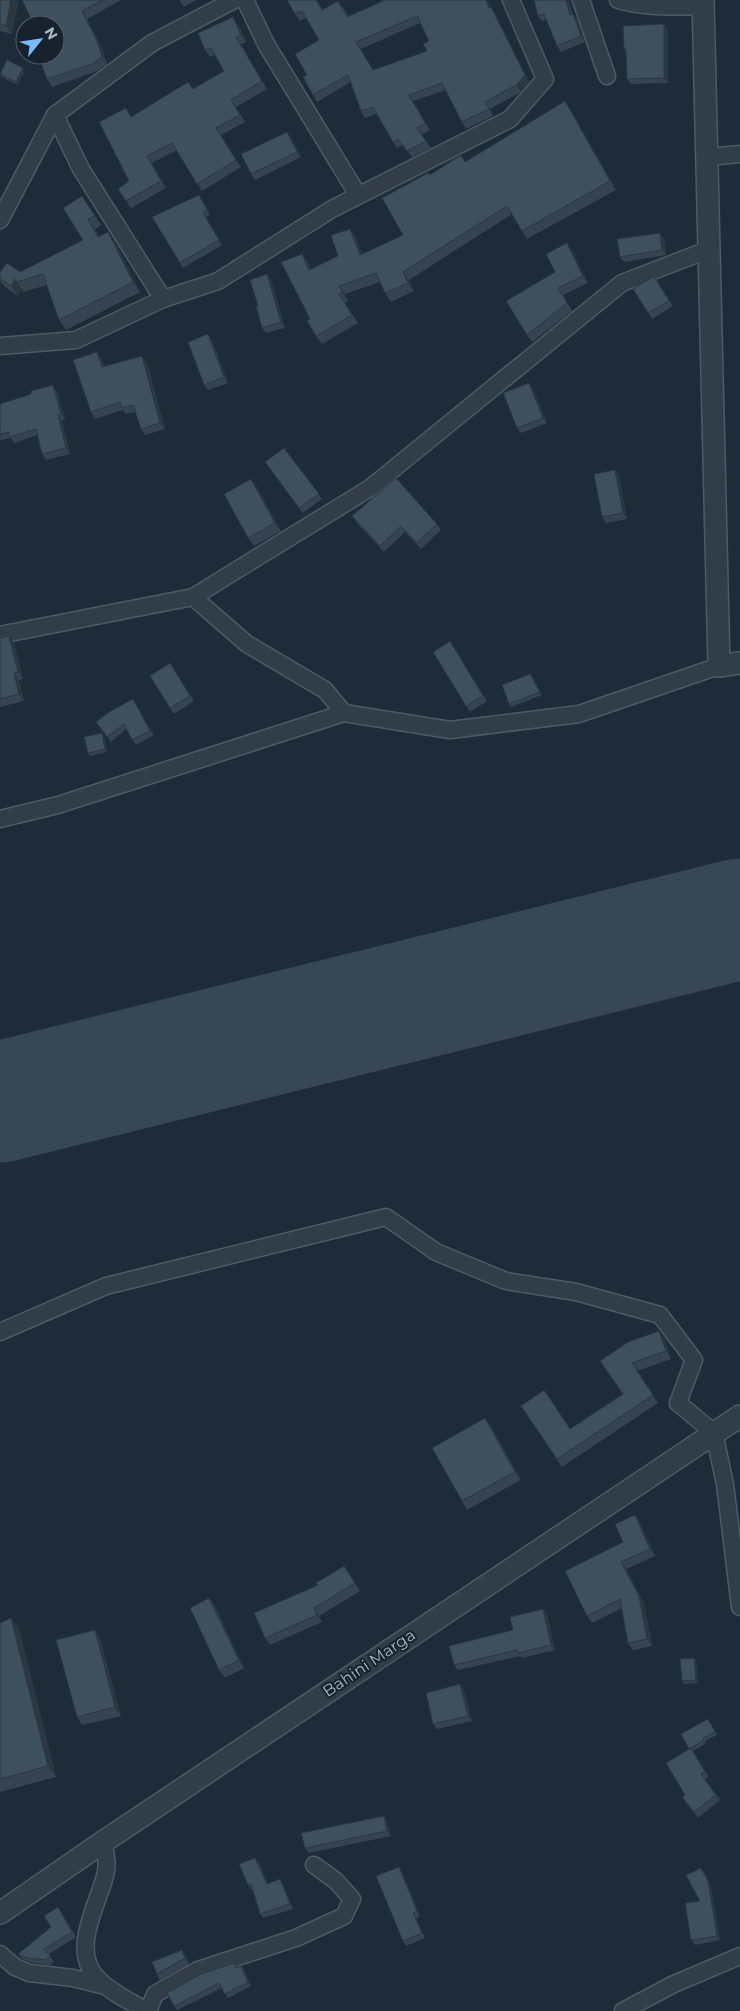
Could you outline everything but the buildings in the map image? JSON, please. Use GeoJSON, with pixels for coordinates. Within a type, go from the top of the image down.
{"type":"FeatureCollection","features":[{"type":"Feature","properties":{"kind":"street"},"geometry":{"type":"LineString","coordinates":[[0,220],[55,115],[152,43],[234,0]]}},
{"type":"Feature","properties":{"kind":"street"},"geometry":{"type":"LineString","coordinates":[[245,0],[266,44],[358,195]]}},
{"type":"Feature","properties":{"kind":"street"},"geometry":{"type":"LineString","coordinates":[[0,346],[76,340],[163,299],[218,281],[332,209],[510,119],[545,79],[511,0]]}},
{"type":"Feature","properties":{"kind":"street"},"geometry":{"type":"LineString","coordinates":[[581,0],[607,76]]}},
{"type":"Feature","properties":{"kind":"street"},"geometry":{"type":"LineString","coordinates":[[0,819],[58,805],[344,713],[450,730],[579,714],[730,664],[710,249],[704,3],[677,7],[629,4],[618,0]]}},
{"type":"Feature","properties":{"kind":"street"},"geometry":{"type":"LineString","coordinates":[[55,115],[81,169],[163,299]]}},
{"type":"Feature","properties":{"kind":"street"},"geometry":{"type":"LineString","coordinates":[[708,157],[740,154]]}},
{"type":"Feature","properties":{"kind":"street"},"geometry":{"type":"LineString","coordinates":[[0,635],[194,597],[370,488],[622,283],[710,249]]}},
{"type":"Feature","properties":{"kind":"street"},"geometry":{"type":"LineString","coordinates":[[194,597],[247,644],[325,690],[344,713]]}},
{"type":"Feature","properties":{"kind":"street"},"geometry":{"type":"LineString","coordinates":[[0,1332],[106,1286],[386,1217],[436,1252],[506,1281],[576,1292],[660,1315],[694,1360],[678,1402],[714,1433],[725,1484],[740,1608]]}},
{"type":"Feature","properties":{"kind":"street","name":"Bahini Marga"},"geometry":{"type":"LineString","coordinates":[[0,1913],[103,1842],[740,1416]]}},
{"type":"Feature","properties":{"kind":"street"},"geometry":{"type":"LineString","coordinates":[[103,1842],[107,1856],[106,1870],[90,1920],[86,1942],[87,1959],[92,1972],[106,1986],[148,2011],[155,1994],[198,1970],[296,1938],[344,1916],[352,1899],[336,1881],[314,1865]]}},
{"type":"Feature","properties":{"kind":"street"},"geometry":{"type":"LineString","coordinates":[[0,1954],[15,1967],[29,1973],[73,1978],[106,1986]]}},
{"type":"Feature","properties":{"kind":"street"},"geometry":{"type":"LineString","coordinates":[[623,2011],[674,1984],[740,1956]]}},
{"type":"Feature","properties":{"kind":"runway"},"geometry":{"type":"LineString","coordinates":[[0,1102],[740,919]]}}]}
